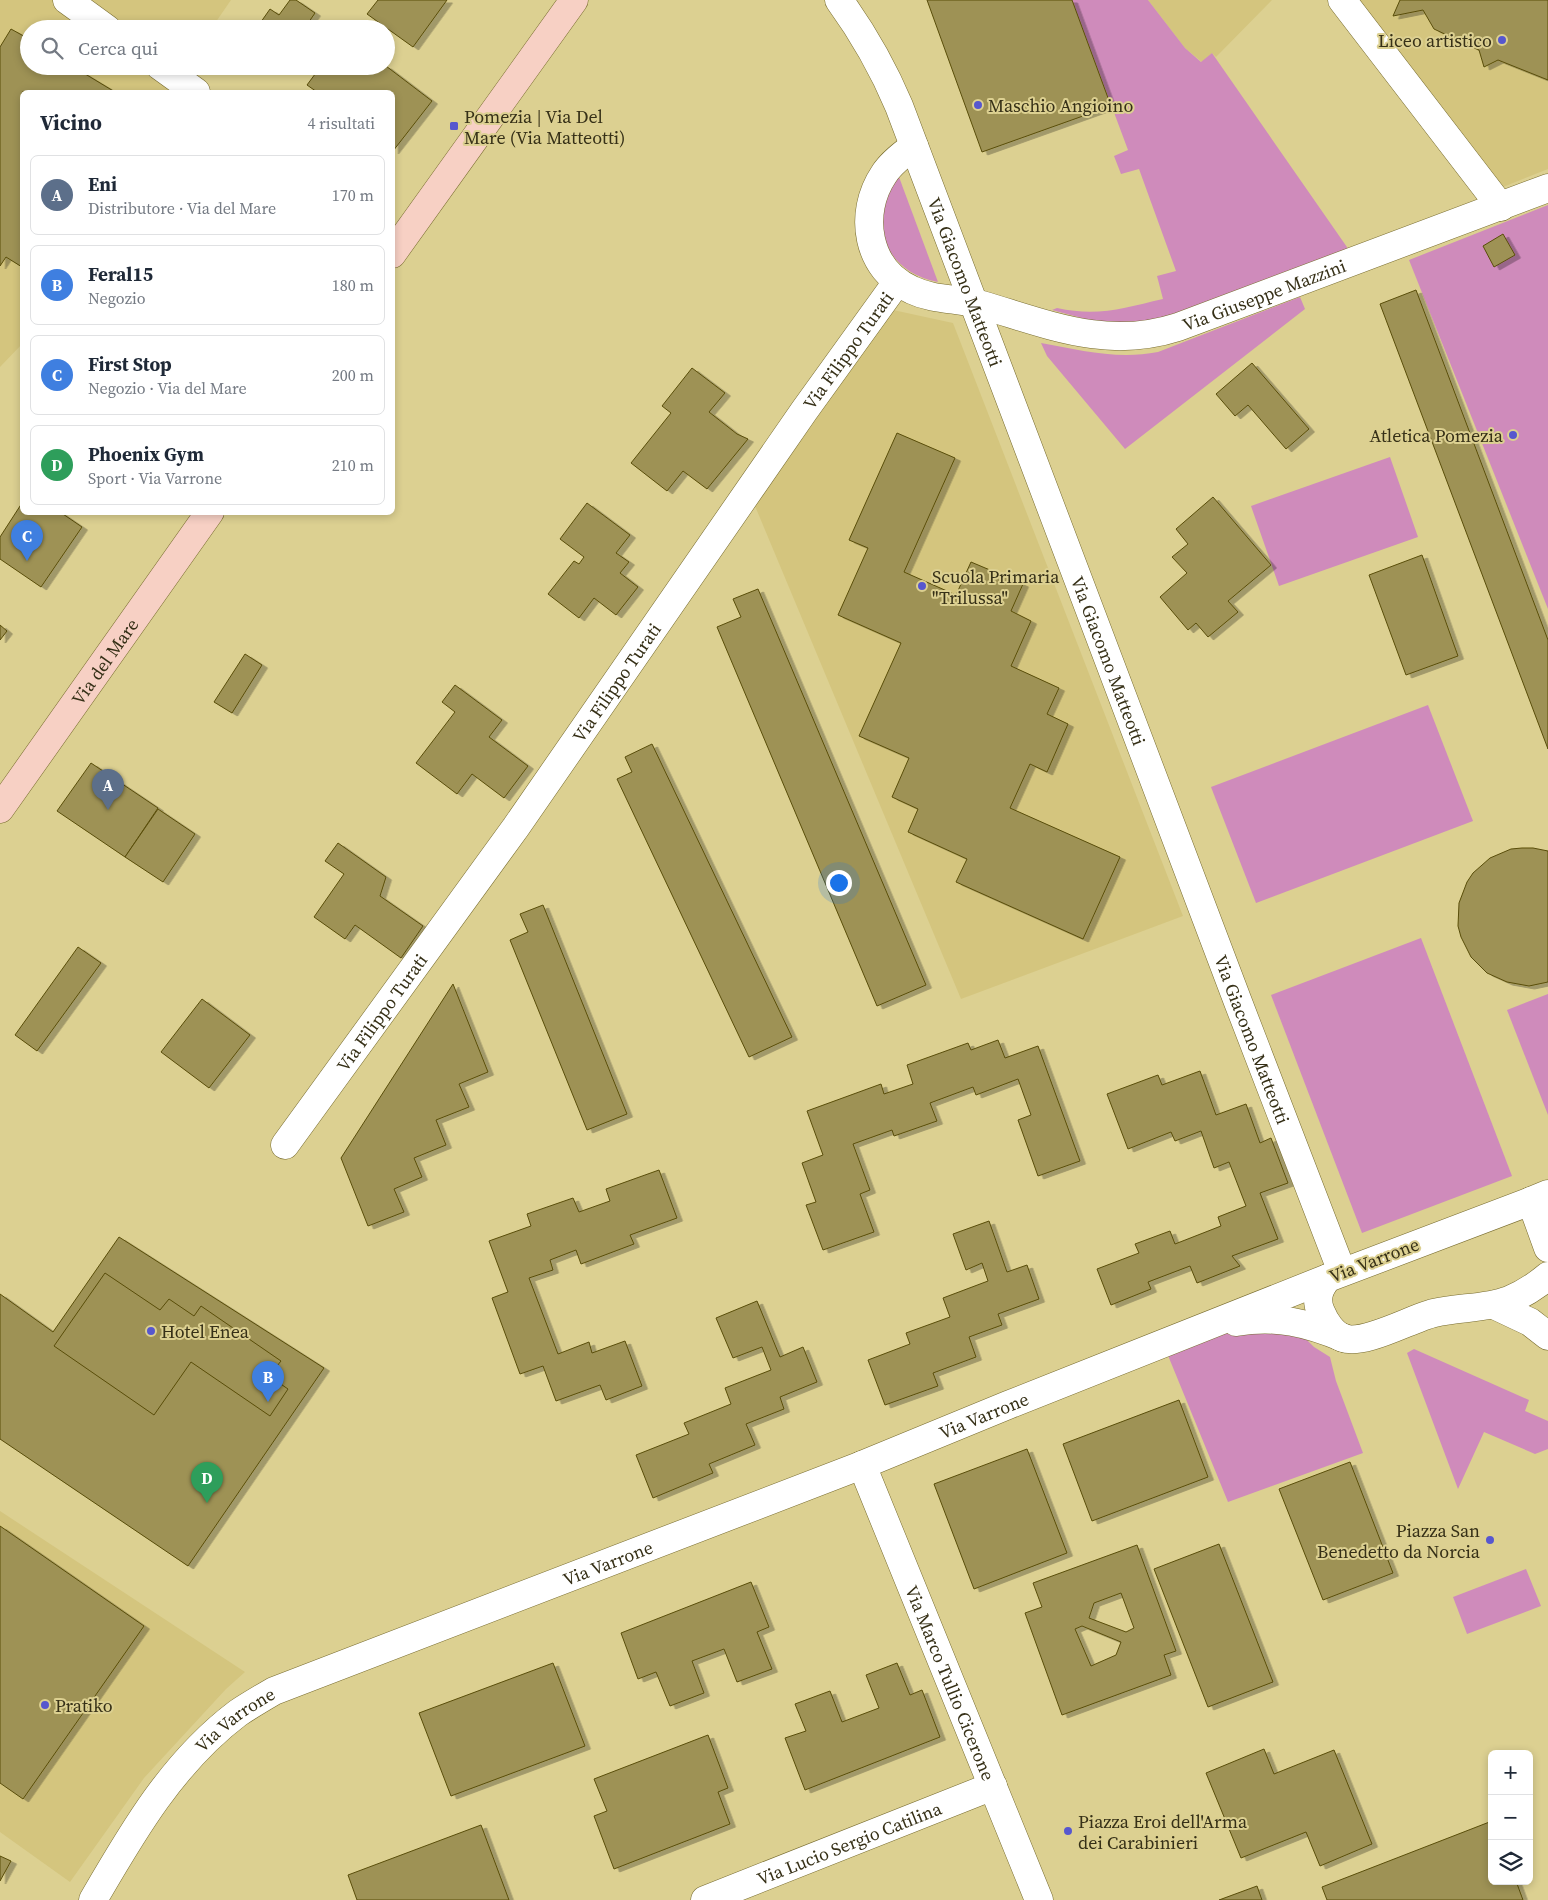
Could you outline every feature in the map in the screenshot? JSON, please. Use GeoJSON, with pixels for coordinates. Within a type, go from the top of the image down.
{"type":"FeatureCollection","features":[{"type":"Feature","properties":{"kind":"main road"},"geometry":{"type":"LineString","coordinates":[[395,248],[574,0]]}},
{"type":"Feature","properties":{"kind":"main road","name":"Via del Mare"},"geometry":{"type":"LineString","coordinates":[[0,809],[208,515]]}},
{"type":"Feature","properties":{"kind":"street"},"geometry":{"type":"LineString","coordinates":[[67,0],[95,20]]}},
{"type":"Feature","properties":{"kind":"street","name":"Via Giacomo Matteotti"},"geometry":{"type":"LineString","coordinates":[[839,0],[855,23],[896,98],[1238,1002],[1335,1275]]}},
{"type":"Feature","properties":{"kind":"street"},"geometry":{"type":"LineString","coordinates":[[1342,0],[1501,207]]}},
{"type":"Feature","properties":{"kind":"street"},"geometry":{"type":"LineString","coordinates":[[172,75],[193,90]]}},
{"type":"Feature","properties":{"kind":"street"},"geometry":{"type":"LineString","coordinates":[[897,282],[886,271],[872,244],[868,217],[870,204],[884,174],[914,146]]}},
{"type":"Feature","properties":{"kind":"street","name":"Via Giuseppe Mazzini"},"geometry":{"type":"LineString","coordinates":[[974,302],[1077,332],[1114,337],[1140,336],[1178,327],[1548,188]]}},
{"type":"Feature","properties":{"kind":"street","name":"Via Filippo Turati"},"geometry":{"type":"LineString","coordinates":[[285,1145],[516,827],[839,361],[897,282],[913,291],[932,297],[974,302]]}},
{"type":"Feature","properties":{"kind":"street"},"geometry":{"type":"LineString","coordinates":[[1539,1197],[1548,1248]]}},
{"type":"Feature","properties":{"kind":"street","name":"Via Varrone"},"geometry":{"type":"LineString","coordinates":[[93,1900],[138,1823],[178,1770],[208,1739],[237,1714],[274,1691],[862,1465],[1008,1404],[1539,1197]]}},
{"type":"Feature","properties":{"kind":"street"},"geometry":{"type":"LineString","coordinates":[[1335,1275],[1319,1291],[1318,1306],[1328,1326],[1334,1333],[1344,1338],[1355,1339],[1381,1333],[1438,1312],[1494,1305],[1524,1293],[1548,1276]]}},
{"type":"Feature","properties":{"kind":"street"},"geometry":{"type":"LineString","coordinates":[[1494,1305],[1530,1322],[1548,1336]]}},
{"type":"Feature","properties":{"kind":"street","name":"Via Varrone"},"geometry":{"type":"LineString","coordinates":[[1200,1329],[1243,1321],[1275,1320],[1307,1324],[1344,1338]]}},
{"type":"Feature","properties":{"kind":"street","name":"Via Marco Tullio Cicerone"},"geometry":{"type":"LineString","coordinates":[[862,1465],[1039,1900]]}},
{"type":"Feature","properties":{"kind":"street","name":"Via Lucio Sergio Catilina"},"geometry":{"type":"LineString","coordinates":[[705,1900],[993,1786]]}},
{"type":"Feature","properties":{"kind":"shaded area"},"geometry":{"type":"Polygon","coordinates":[[[0,0],[231,0],[217,20],[20,20],[20,75],[178,75],[168,89],[169,90],[20,90],[20,346],[0,367],[0,0]]]}},
{"type":"Feature","properties":{"kind":"shaded area"},"geometry":{"type":"Polygon","coordinates":[[[1072,0],[1148,0],[1185,48],[1201,62],[1212,53],[1349,250],[1166,320],[1115,327],[1052,310],[1057,308],[1085,312],[1111,310],[1163,299],[1157,276],[1176,271],[1139,169],[1121,174],[1114,156],[1128,150],[1072,0]]]}},
{"type":"Feature","properties":{"kind":"shaded area"},"geometry":{"type":"Polygon","coordinates":[[[1148,0],[1272,0],[1216,57],[1212,53],[1202,62],[1185,48],[1148,0]]]}},
{"type":"Feature","properties":{"kind":"shaded area"},"geometry":{"type":"Polygon","coordinates":[[[1357,0],[1548,0],[1548,169],[1503,187],[1357,0]]]}},
{"type":"Feature","properties":{"kind":"shaded area"},"geometry":{"type":"Polygon","coordinates":[[[899,177],[938,282],[919,276],[904,267],[893,256],[886,242],[882,226],[883,210],[889,193],[899,177]]]}},
{"type":"Feature","properties":{"kind":"shaded area","name":"Atletica Pomezia"},"geometry":{"type":"Polygon","coordinates":[[[1548,205],[1548,609],[1409,260],[1548,205]]]}},
{"type":"Feature","properties":{"kind":"shaded area"},"geometry":{"type":"Polygon","coordinates":[[[1300,297],[1305,309],[1125,449],[1047,356],[1041,343],[1113,355],[1158,352],[1300,297]]]}},
{"type":"Feature","properties":{"kind":"shaded area","name":"Scuola Primaria \"Trilussa\""},"geometry":{"type":"Polygon","coordinates":[[[893,310],[953,323],[1183,916],[961,999],[755,506],[893,310]]]}},
{"type":"Feature","properties":{"kind":"shaded area"},"geometry":{"type":"Polygon","coordinates":[[[1390,457],[1418,537],[1279,586],[1251,506],[1390,457]]]}},
{"type":"Feature","properties":{"kind":"shaded area"},"geometry":{"type":"Polygon","coordinates":[[[1428,705],[1473,821],[1256,903],[1211,787],[1428,705]]]}},
{"type":"Feature","properties":{"kind":"shaded area"},"geometry":{"type":"Polygon","coordinates":[[[1421,938],[1512,1176],[1362,1233],[1271,995],[1421,938]]]}},
{"type":"Feature","properties":{"kind":"shaded area"},"geometry":{"type":"Polygon","coordinates":[[[1548,994],[1548,1115],[1507,1010],[1548,994]]]}},
{"type":"Feature","properties":{"kind":"shaded area"},"geometry":{"type":"Polygon","coordinates":[[[1240,1326],[1302,1335],[1314,1347],[1330,1357],[1336,1381],[1363,1453],[1228,1502],[1167,1353],[1240,1326]]]}},
{"type":"Feature","properties":{"kind":"shaded area"},"geometry":{"type":"Polygon","coordinates":[[[1414,1349],[1529,1400],[1525,1411],[1548,1421],[1548,1449],[1535,1454],[1484,1432],[1458,1489],[1407,1353],[1414,1349]]]}},
{"type":"Feature","properties":{"kind":"shaded area"},"geometry":{"type":"Polygon","coordinates":[[[0,1511],[245,1672],[226,1689],[144,1778],[70,1882],[0,1832],[0,1511]]]}},
{"type":"Feature","properties":{"kind":"shaded area"},"geometry":{"type":"Polygon","coordinates":[[[1526,1569],[1541,1606],[1467,1634],[1453,1597],[1526,1569]]]}},
{"type":"Feature","properties":{"kind":"building"},"geometry":{"type":"Polygon","coordinates":[[[290,0],[296,0],[315,13],[310,20],[262,20],[270,9],[279,15],[290,0]]]}},
{"type":"Feature","properties":{"kind":"building"},"geometry":{"type":"Polygon","coordinates":[[[378,0],[447,0],[413,47],[395,34],[395,20],[375,20],[367,14],[378,0]]]}},
{"type":"Feature","properties":{"kind":"building"},"geometry":{"type":"Polygon","coordinates":[[[927,0],[1072,0],[1111,106],[982,152],[927,0]]]}},
{"type":"Feature","properties":{"kind":"building","name":"Liceo artistico"},"geometry":{"type":"Polygon","coordinates":[[[1400,0],[1548,0],[1548,80],[1498,60],[1484,67],[1479,50],[1434,29],[1423,10],[1393,16],[1400,0]]]}},
{"type":"Feature","properties":{"kind":"building"},"geometry":{"type":"Polygon","coordinates":[[[11,29],[20,34],[20,75],[87,75],[112,90],[20,90],[20,266],[6,257],[0,266],[0,47],[11,29]]]}},
{"type":"Feature","properties":{"kind":"building"},"geometry":{"type":"Polygon","coordinates":[[[395,73],[432,101],[395,148],[395,90],[314,90],[307,85],[314,75],[395,75],[395,73]]]}},
{"type":"Feature","properties":{"kind":"building"},"geometry":{"type":"Polygon","coordinates":[[[1503,234],[1515,255],[1494,267],[1483,246],[1503,234]]]}},
{"type":"Feature","properties":{"kind":"building"},"geometry":{"type":"Polygon","coordinates":[[[1416,290],[1548,640],[1548,749],[1380,304],[1416,290]]]}},
{"type":"Feature","properties":{"kind":"building"},"geometry":{"type":"Polygon","coordinates":[[[1252,363],[1309,429],[1286,449],[1248,405],[1235,416],[1216,394],[1252,363]]]}},
{"type":"Feature","properties":{"kind":"building"},"geometry":{"type":"Polygon","coordinates":[[[692,368],[725,393],[709,412],[737,434],[748,439],[707,489],[683,471],[667,491],[631,463],[671,413],[662,406],[692,368]]]}},
{"type":"Feature","properties":{"kind":"building"},"geometry":{"type":"Polygon","coordinates":[[[897,433],[955,458],[904,572],[956,595],[971,562],[1023,584],[1011,611],[1031,621],[1011,666],[1059,688],[1047,714],[1068,724],[1047,772],[1030,764],[1010,808],[1120,857],[1083,939],[956,882],[967,859],[908,832],[918,809],[892,797],[909,758],[859,736],[901,643],[838,615],[868,548],[849,540],[897,433]]]}},
{"type":"Feature","properties":{"kind":"building"},"geometry":{"type":"Polygon","coordinates":[[[1213,497],[1271,565],[1228,601],[1238,612],[1208,637],[1196,623],[1188,630],[1160,597],[1187,573],[1172,557],[1188,544],[1176,529],[1213,497]]]}},
{"type":"Feature","properties":{"kind":"building"},"geometry":{"type":"Polygon","coordinates":[[[587,503],[630,535],[616,553],[629,562],[620,573],[638,587],[616,615],[594,598],[579,618],[548,594],[574,561],[579,564],[584,557],[560,539],[587,503]]]}},
{"type":"Feature","properties":{"kind":"building"},"geometry":{"type":"Polygon","coordinates":[[[20,506],[20,515],[64,515],[82,527],[41,587],[0,559],[0,537],[20,506]]]}},
{"type":"Feature","properties":{"kind":"building"},"geometry":{"type":"Polygon","coordinates":[[[1422,555],[1458,656],[1406,675],[1369,575],[1422,555]]]}},
{"type":"Feature","properties":{"kind":"building"},"geometry":{"type":"Polygon","coordinates":[[[758,589],[926,985],[877,1006],[717,627],[741,617],[733,599],[758,589]]]}},
{"type":"Feature","properties":{"kind":"building"},"geometry":{"type":"Polygon","coordinates":[[[0,625],[7,631],[0,640],[0,625]]]}},
{"type":"Feature","properties":{"kind":"building"},"geometry":{"type":"Polygon","coordinates":[[[245,654],[262,665],[232,713],[214,702],[245,654]]]}},
{"type":"Feature","properties":{"kind":"building"},"geometry":{"type":"Polygon","coordinates":[[[455,685],[502,720],[489,737],[528,766],[504,798],[472,774],[457,794],[416,763],[455,712],[442,702],[455,685]]]}},
{"type":"Feature","properties":{"kind":"building"},"geometry":{"type":"Polygon","coordinates":[[[652,744],[792,1037],[749,1057],[617,779],[632,772],[625,757],[652,744]]]}},
{"type":"Feature","properties":{"kind":"building"},"geometry":{"type":"Polygon","coordinates":[[[91,763],[158,808],[125,857],[57,811],[91,763]]]}},
{"type":"Feature","properties":{"kind":"building"},"geometry":{"type":"Polygon","coordinates":[[[158,809],[195,834],[163,882],[125,857],[158,809]]]}},
{"type":"Feature","properties":{"kind":"building"},"geometry":{"type":"Polygon","coordinates":[[[338,843],[386,877],[380,896],[423,926],[401,958],[355,925],[345,939],[314,917],[344,874],[325,861],[338,843]]]}},
{"type":"Feature","properties":{"kind":"building"},"geometry":{"type":"Polygon","coordinates":[[[1522,848],[1548,851],[1548,982],[1529,986],[1507,982],[1487,973],[1471,957],[1458,926],[1459,903],[1467,882],[1473,873],[1490,858],[1511,849],[1522,848]]]}},
{"type":"Feature","properties":{"kind":"building"},"geometry":{"type":"Polygon","coordinates":[[[543,905],[627,1114],[587,1130],[510,940],[528,932],[520,914],[543,905]]]}},
{"type":"Feature","properties":{"kind":"building"},"geometry":{"type":"Polygon","coordinates":[[[78,947],[101,963],[37,1051],[15,1035],[78,947]]]}},
{"type":"Feature","properties":{"kind":"building"},"geometry":{"type":"Polygon","coordinates":[[[453,984],[488,1072],[459,1084],[469,1107],[436,1120],[446,1145],[414,1158],[422,1177],[394,1189],[404,1212],[368,1226],[341,1158],[453,984]]]}},
{"type":"Feature","properties":{"kind":"building"},"geometry":{"type":"Polygon","coordinates":[[[202,999],[250,1035],[209,1088],[161,1052],[202,999]]]}},
{"type":"Feature","properties":{"kind":"building"},"geometry":{"type":"Polygon","coordinates":[[[998,1040],[1005,1058],[1038,1046],[1080,1161],[1038,1176],[1018,1120],[1031,1115],[1018,1079],[976,1095],[973,1087],[930,1103],[937,1121],[894,1136],[892,1130],[853,1144],[870,1190],[860,1194],[874,1232],[823,1250],[806,1205],[816,1202],[802,1163],[823,1155],[807,1111],[881,1084],[884,1094],[913,1084],[907,1065],[968,1043],[971,1050],[998,1040]]]}},
{"type":"Feature","properties":{"kind":"building"},"geometry":{"type":"Polygon","coordinates":[[[1200,1071],[1216,1115],[1246,1104],[1260,1143],[1271,1138],[1288,1183],[1260,1193],[1278,1239],[1232,1256],[1240,1266],[1197,1283],[1190,1266],[1148,1282],[1151,1289],[1111,1305],[1097,1269],[1139,1253],[1135,1244],[1170,1231],[1175,1244],[1221,1226],[1218,1217],[1246,1206],[1229,1162],[1214,1168],[1201,1131],[1175,1141],[1171,1132],[1128,1149],[1107,1094],[1158,1075],[1162,1085],[1200,1071]]]}},
{"type":"Feature","properties":{"kind":"building"},"geometry":{"type":"Polygon","coordinates":[[[659,1170],[677,1218],[630,1235],[634,1244],[581,1264],[576,1250],[550,1260],[553,1270],[529,1278],[558,1354],[589,1342],[592,1353],[625,1341],[642,1386],[606,1400],[600,1385],[556,1401],[543,1366],[520,1374],[492,1298],[508,1292],[489,1241],[531,1226],[527,1214],[573,1198],[579,1212],[610,1201],[606,1189],[659,1170]]]}},
{"type":"Feature","properties":{"kind":"building"},"geometry":{"type":"Polygon","coordinates":[[[989,1221],[1007,1272],[1027,1265],[1039,1299],[998,1314],[1002,1325],[969,1337],[976,1357],[933,1373],[938,1386],[885,1405],[868,1360],[910,1344],[906,1333],[950,1317],[943,1298],[988,1281],[982,1263],[966,1270],[953,1234],[989,1221]]]}},
{"type":"Feature","properties":{"kind":"building"},"geometry":{"type":"Polygon","coordinates":[[[119,1237],[324,1368],[188,1566],[0,1439],[0,1294],[53,1332],[119,1237]]]}},
{"type":"Feature","properties":{"kind":"building","name":"Hotel Enea"},"geometry":{"type":"Polygon","coordinates":[[[105,1273],[160,1310],[169,1299],[194,1316],[201,1306],[281,1361],[269,1376],[288,1389],[270,1416],[191,1362],[154,1415],[54,1346],[105,1273]]]}},
{"type":"Feature","properties":{"kind":"building"},"geometry":{"type":"Polygon","coordinates":[[[757,1301],[780,1357],[803,1347],[817,1382],[780,1397],[784,1409],[746,1424],[755,1445],[709,1464],[713,1473],[653,1498],[636,1455],[689,1434],[684,1423],[731,1404],[725,1388],[771,1370],[762,1347],[733,1358],[716,1318],[757,1301]]]}},
{"type":"Feature","properties":{"kind":"building"},"geometry":{"type":"Polygon","coordinates":[[[1179,1400],[1208,1477],[1092,1521],[1063,1444],[1179,1400]]]}},
{"type":"Feature","properties":{"kind":"building"},"geometry":{"type":"Polygon","coordinates":[[[1027,1449],[1067,1553],[974,1589],[934,1484],[1027,1449]]]}},
{"type":"Feature","properties":{"kind":"building"},"geometry":{"type":"Polygon","coordinates":[[[1350,1462],[1393,1573],[1323,1600],[1279,1489],[1350,1462]]]}},
{"type":"Feature","properties":{"kind":"building","name":"Pratiko"},"geometry":{"type":"Polygon","coordinates":[[[0,1526],[144,1626],[23,1799],[0,1783],[0,1526]]]}},
{"type":"Feature","properties":{"kind":"building"},"geometry":{"type":"Polygon","coordinates":[[[1219,1544],[1273,1682],[1208,1707],[1154,1569],[1219,1544]]]}},
{"type":"Feature","properties":{"kind":"building"},"geometry":{"type":"Polygon","coordinates":[[[1137,1545],[1176,1651],[1164,1655],[1171,1675],[1062,1715],[1025,1613],[1042,1607],[1033,1583],[1137,1545]],[[1121,1593],[1094,1603],[1089,1618],[1126,1632],[1134,1628],[1121,1593]],[[1082,1626],[1075,1629],[1091,1666],[1116,1655],[1121,1642],[1082,1626]]]}},
{"type":"Feature","properties":{"kind":"building"},"geometry":{"type":"Polygon","coordinates":[[[751,1582],[769,1627],[757,1632],[772,1669],[737,1682],[724,1649],[692,1661],[704,1693],[670,1706],[656,1672],[638,1679],[621,1633],[751,1582]]]}},
{"type":"Feature","properties":{"kind":"building"},"geometry":{"type":"Polygon","coordinates":[[[553,1663],[585,1746],[451,1796],[419,1713],[553,1663]]]}},
{"type":"Feature","properties":{"kind":"building"},"geometry":{"type":"Polygon","coordinates":[[[897,1663],[910,1695],[922,1690],[940,1737],[805,1790],[785,1738],[806,1731],[795,1704],[830,1691],[842,1722],[879,1708],[866,1675],[897,1663]]]}},
{"type":"Feature","properties":{"kind":"building"},"geometry":{"type":"Polygon","coordinates":[[[708,1735],[728,1788],[718,1792],[730,1824],[614,1869],[594,1816],[607,1811],[594,1779],[708,1735]]]}},
{"type":"Feature","properties":{"kind":"building"},"geometry":{"type":"Polygon","coordinates":[[[1264,1749],[1274,1774],[1334,1750],[1372,1844],[1320,1866],[1306,1832],[1241,1858],[1206,1773],[1264,1749]]]}},
{"type":"Feature","properties":{"kind":"building"},"geometry":{"type":"Polygon","coordinates":[[[1488,1823],[1488,1885],[1517,1885],[1523,1900],[1327,1900],[1322,1887],[1488,1823]]]}},
{"type":"Feature","properties":{"kind":"building"},"geometry":{"type":"Polygon","coordinates":[[[481,1825],[509,1900],[357,1900],[348,1875],[481,1825]]]}},
{"type":"Feature","properties":{"kind":"building"},"geometry":{"type":"Polygon","coordinates":[[[0,1856],[11,1861],[0,1881],[0,1856]]]}},
{"type":"Feature","properties":{"kind":"building"},"geometry":{"type":"Polygon","coordinates":[[[1257,1886],[1262,1900],[1219,1900],[1257,1886]]]}},
{"type":"Feature","properties":{"kind":"place","name":"Liceo artistico"},"geometry":{"type":"Point","coordinates":[1502,40]}},
{"type":"Feature","properties":{"kind":"place","name":"Maschio Angioino"},"geometry":{"type":"Point","coordinates":[978,105]}},
{"type":"Feature","properties":{"kind":"place","name":"Pomezia | Via Del Mare (Via Matteotti)"},"geometry":{"type":"Point","coordinates":[454,126]}},
{"type":"Feature","properties":{"kind":"place","name":"Atletica Pomezia"},"geometry":{"type":"Point","coordinates":[1513,435]}},
{"type":"Feature","properties":{"kind":"place","name":"First Stop"},"geometry":{"type":"Point","coordinates":[27,561]}},
{"type":"Feature","properties":{"kind":"place","name":"Scuola Primaria \"Trilussa\""},"geometry":{"type":"Point","coordinates":[922,586]}},
{"type":"Feature","properties":{"kind":"place","name":"Eni"},"geometry":{"type":"Point","coordinates":[108,810]}},
{"type":"Feature","properties":{"kind":"place","name":"Hotel Enea"},"geometry":{"type":"Point","coordinates":[151,1331]}},
{"type":"Feature","properties":{"kind":"place","name":"Feral15"},"geometry":{"type":"Point","coordinates":[268,1402]}},
{"type":"Feature","properties":{"kind":"place","name":"Phoenix Gym"},"geometry":{"type":"Point","coordinates":[207,1503]}},
{"type":"Feature","properties":{"kind":"place","name":"Piazza San Benedetto da Norcia"},"geometry":{"type":"Point","coordinates":[1490,1540]}},
{"type":"Feature","properties":{"kind":"place","name":"Pratiko"},"geometry":{"type":"Point","coordinates":[45,1705]}},
{"type":"Feature","properties":{"kind":"place","name":"Piazza Eroi dell'Arma dei Carabinieri"},"geometry":{"type":"Point","coordinates":[1068,1831]}}]}
